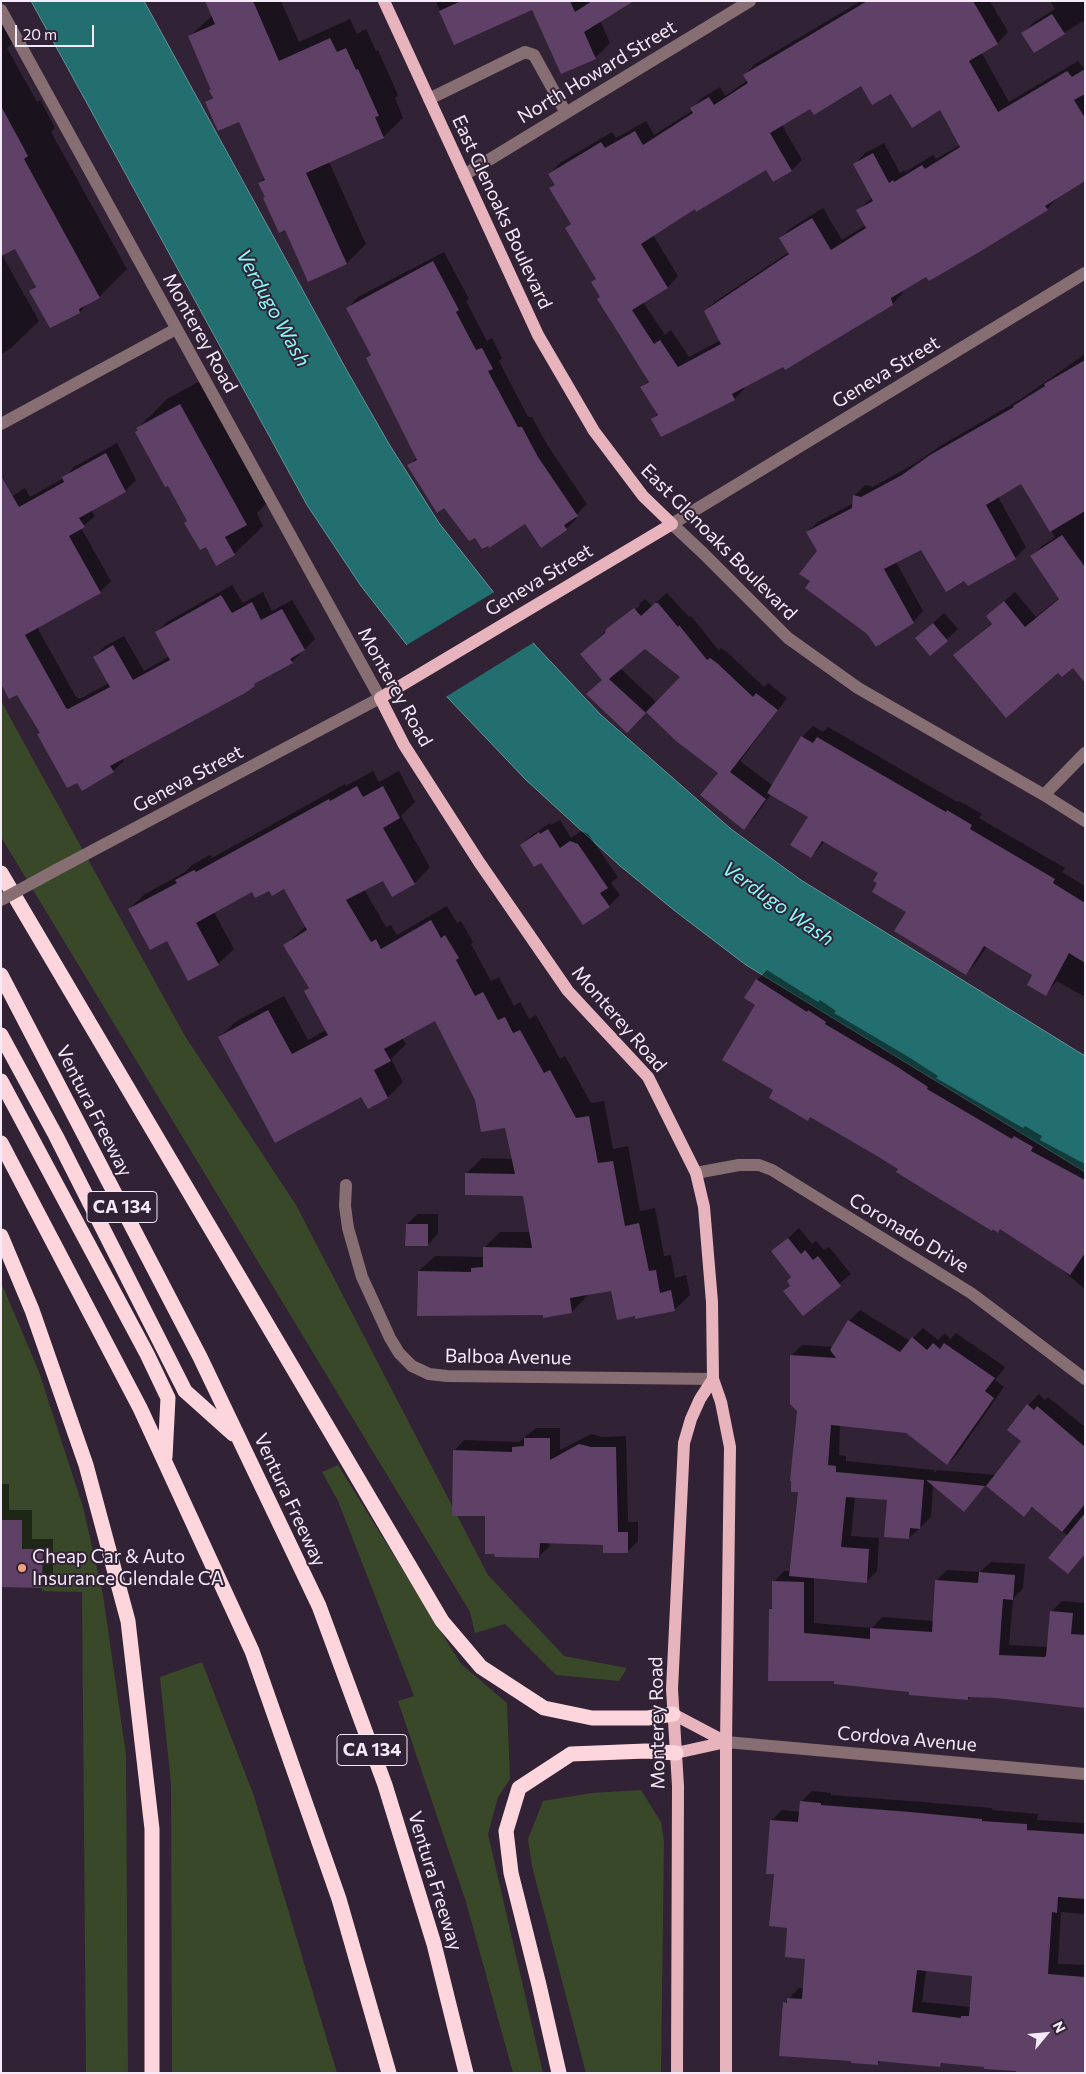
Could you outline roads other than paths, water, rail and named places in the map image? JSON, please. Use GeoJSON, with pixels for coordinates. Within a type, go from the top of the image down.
{"type":"FeatureCollection","features":[{"type":"Feature","properties":{"kind":"highway"},"geometry":{"type":"LineString","coordinates":[[1,873],[442,1621],[481,1667],[544,1708],[592,1718],[648,1718],[673,1714]]}},
{"type":"Feature","properties":{"kind":"highway","name":"Ventura Freeway"},"geometry":{"type":"LineString","coordinates":[[1,975],[200,1357],[318,1606],[385,1784],[434,1944],[466,2073]]}},
{"type":"Feature","properties":{"kind":"highway"},"geometry":{"type":"LineString","coordinates":[[1,1036],[56,1136],[186,1391],[240,1440]]}},
{"type":"Feature","properties":{"kind":"highway"},"geometry":{"type":"LineString","coordinates":[[1,1082],[147,1354],[168,1398],[164,1461]]}},
{"type":"Feature","properties":{"kind":"highway"},"geometry":{"type":"LineString","coordinates":[[1,1143],[140,1408],[252,1651],[339,1899],[389,2073]]}},
{"type":"Feature","properties":{"kind":"highway"},"geometry":{"type":"LineString","coordinates":[[1,1236],[32,1310],[86,1465],[128,1621],[152,1829],[152,2073]]}},
{"type":"Feature","properties":{"kind":"highway"},"geometry":{"type":"LineString","coordinates":[[558,2073],[539,1985],[510,1873],[506,1831],[519,1788],[571,1754],[646,1751],[676,1753]]}},
{"type":"Feature","properties":{"kind":"main road","name":"East Glenoaks Boulevard"},"geometry":{"type":"LineString","coordinates":[[384,1],[530,320],[572,396],[618,464],[643,496],[672,524]]}},
{"type":"Feature","properties":{"kind":"main road","name":"Geneva Street"},"geometry":{"type":"LineString","coordinates":[[380,698],[672,524]]}},
{"type":"Feature","properties":{"kind":"main road","name":"Monterey Road"},"geometry":{"type":"LineString","coordinates":[[380,698],[404,745],[568,991],[648,1077],[696,1173],[705,1213],[711,1284],[713,1379],[723,1410],[730,1447],[726,1742],[726,2073]]}},
{"type":"Feature","properties":{"kind":"main road","name":"Monterey Road"},"geometry":{"type":"LineString","coordinates":[[678,2073],[676,1753],[672,1689],[684,1443],[690,1419],[713,1379]]}},
{"type":"Feature","properties":{"kind":"main road"},"geometry":{"type":"LineString","coordinates":[[673,1714],[726,1742]]}},
{"type":"Feature","properties":{"kind":"main road"},"geometry":{"type":"LineString","coordinates":[[676,1753],[726,1742]]}},
{"type":"Feature","properties":{"kind":"street","name":"North Howard Street"},"geometry":{"type":"LineString","coordinates":[[464,175],[750,1]]}},
{"type":"Feature","properties":{"kind":"street","name":"Monterey Road"},"geometry":{"type":"LineString","coordinates":[[1,10],[380,698]]}},
{"type":"Feature","properties":{"kind":"street"},"geometry":{"type":"LineString","coordinates":[[429,99],[525,52],[534,55],[566,113]]}},
{"type":"Feature","properties":{"kind":"street","name":"Geneva Street"},"geometry":{"type":"LineString","coordinates":[[672,524],[1085,272]]}},
{"type":"Feature","properties":{"kind":"street"},"geometry":{"type":"LineString","coordinates":[[1,424],[176,329]]}},
{"type":"Feature","properties":{"kind":"street","name":"East Glenoaks Boulevard"},"geometry":{"type":"LineString","coordinates":[[672,524],[788,638],[858,688],[1044,795],[1085,821]]}},
{"type":"Feature","properties":{"kind":"street","name":"Geneva Street"},"geometry":{"type":"LineString","coordinates":[[1,900],[380,698]]}},
{"type":"Feature","properties":{"kind":"street"},"geometry":{"type":"LineString","coordinates":[[1044,795],[1085,753]]}},
{"type":"Feature","properties":{"kind":"street","name":"Coronado Drive"},"geometry":{"type":"LineString","coordinates":[[696,1173],[740,1165],[759,1165],[772,1170],[972,1293],[1085,1379]]}},
{"type":"Feature","properties":{"kind":"street","name":"Balboa Avenue"},"geometry":{"type":"LineString","coordinates":[[346,1185],[345,1206],[348,1228],[362,1277],[390,1338],[399,1353],[412,1366],[429,1374],[447,1376],[713,1379]]}},
{"type":"Feature","properties":{"kind":"street","name":"Cordova Avenue"},"geometry":{"type":"LineString","coordinates":[[726,1742],[1085,1774]]}},
{"type":"Feature","properties":{"kind":"water","name":"Verdugo Wash"},"geometry":{"type":"Polygon","coordinates":[[[31,1],[144,1],[389,444],[439,523],[535,645],[601,715],[731,829],[801,880],[1085,1056],[1085,1172],[746,965],[619,865],[526,780],[448,698],[361,586],[307,505],[31,1]]]}},
{"type":"Feature","properties":{"kind":"place","name":"Cheap Car & Auto Insurance Glendale CA"},"geometry":{"type":"Point","coordinates":[22,1568]}}]}
